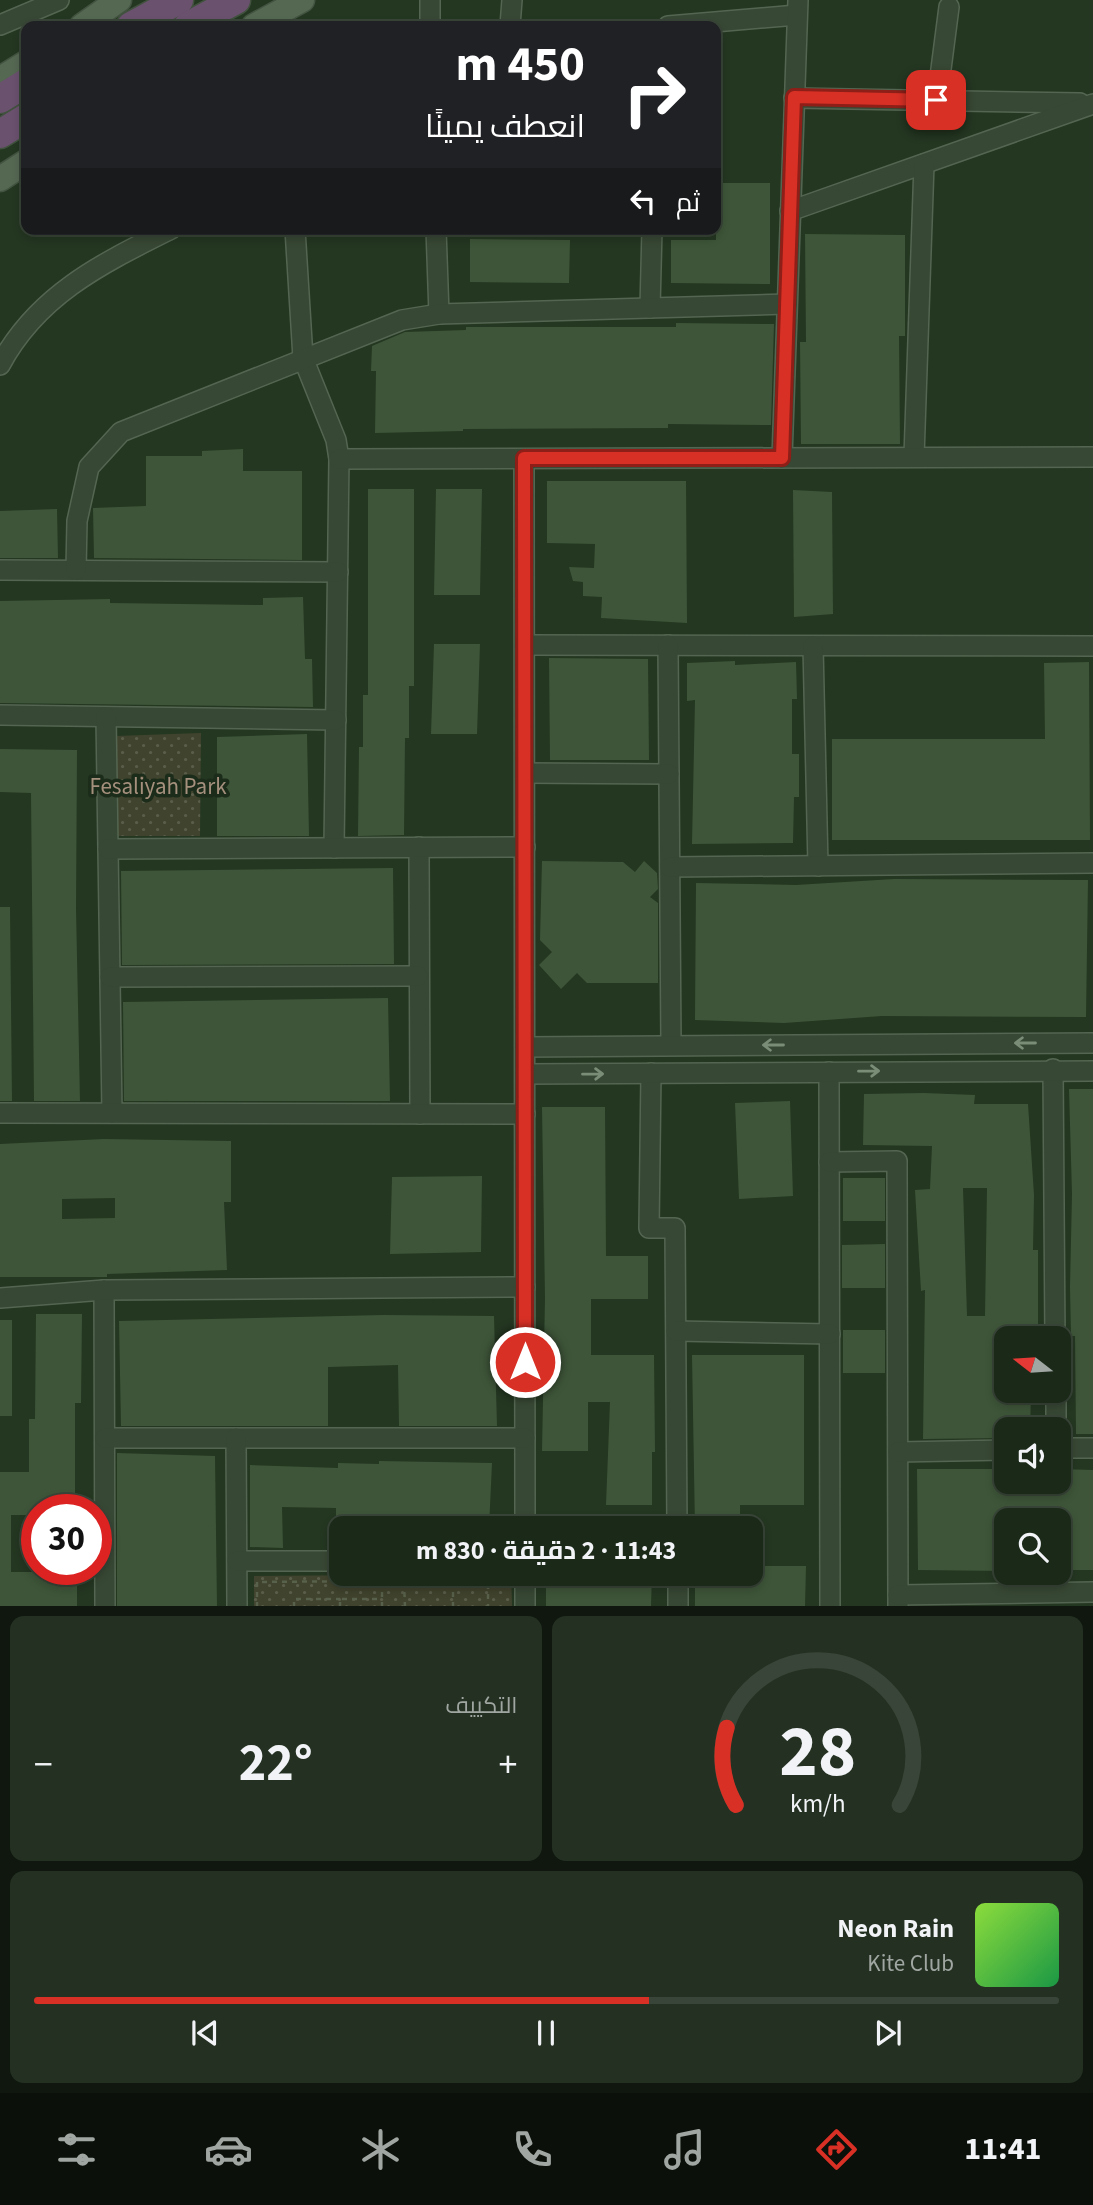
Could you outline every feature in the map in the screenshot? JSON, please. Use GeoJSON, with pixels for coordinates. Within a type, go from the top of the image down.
{"type":"FeatureCollection","features":[{"type":"Feature","properties":{"kind":"highway"},"geometry":{"type":"LineString","coordinates":[[140,21],[179,0]]}},
{"type":"Feature","properties":{"kind":"highway"},"geometry":{"type":"LineString","coordinates":[[197,21],[236,0]]}},
{"type":"Feature","properties":{"kind":"highway"},"geometry":{"type":"LineString","coordinates":[[0,99],[21,86]]}},
{"type":"Feature","properties":{"kind":"highway"},"geometry":{"type":"LineString","coordinates":[[0,134],[21,121]]}},
{"type":"Feature","properties":{"kind":"main road"},"geometry":{"type":"LineString","coordinates":[[87,14],[119,0]]}},
{"type":"Feature","properties":{"kind":"main road"},"geometry":{"type":"LineString","coordinates":[[268,21],[292,12]]}},
{"type":"Feature","properties":{"kind":"main road"},"geometry":{"type":"LineString","coordinates":[[0,66],[21,56]]}},
{"type":"Feature","properties":{"kind":"main road"},"geometry":{"type":"LineString","coordinates":[[0,79],[21,65]]}},
{"type":"Feature","properties":{"kind":"main road"},"geometry":{"type":"LineString","coordinates":[[0,158],[21,152]]}},
{"type":"Feature","properties":{"kind":"main road"},"geometry":{"type":"LineString","coordinates":[[0,179],[21,165]]}},
{"type":"Feature","properties":{"kind":"street"},"geometry":{"type":"LineString","coordinates":[[0,25],[59,0]]}},
{"type":"Feature","properties":{"kind":"street"},"geometry":{"type":"LineString","coordinates":[[430,0],[430,21]]}},
{"type":"Feature","properties":{"kind":"street"},"geometry":{"type":"LineString","coordinates":[[510,21],[512,0]]}},
{"type":"Feature","properties":{"kind":"street"},"geometry":{"type":"LineString","coordinates":[[936,100],[949,7]]}},
{"type":"Feature","properties":{"kind":"street"},"geometry":{"type":"LineString","coordinates":[[704,21],[797,8],[782,458]]}},
{"type":"Feature","properties":{"kind":"street"},"geometry":{"type":"LineString","coordinates":[[794,97],[1093,103]]}},
{"type":"Feature","properties":{"kind":"street"},"geometry":{"type":"LineString","coordinates":[[790,211],[1093,103]]}},
{"type":"Feature","properties":{"kind":"street"},"geometry":{"type":"LineString","coordinates":[[914,457],[924,164]]}},
{"type":"Feature","properties":{"kind":"street"},"geometry":{"type":"LineString","coordinates":[[0,365],[19,336],[45,307],[90,269],[159,235]]}},
{"type":"Feature","properties":{"kind":"street"},"geometry":{"type":"LineString","coordinates":[[295,235],[303,358],[337,440],[339,459],[334,848]]}},
{"type":"Feature","properties":{"kind":"street"},"geometry":{"type":"LineString","coordinates":[[436,235],[439,314]]}},
{"type":"Feature","properties":{"kind":"street"},"geometry":{"type":"LineString","coordinates":[[650,308],[652,235]]}},
{"type":"Feature","properties":{"kind":"street"},"geometry":{"type":"LineString","coordinates":[[76,570],[77,521],[89,467],[121,432],[402,320],[439,314],[788,304]]}},
{"type":"Feature","properties":{"kind":"street"},"geometry":{"type":"LineString","coordinates":[[339,459],[1093,457]]}},
{"type":"Feature","properties":{"kind":"street"},"geometry":{"type":"LineString","coordinates":[[524,458],[525,1516]]}},
{"type":"Feature","properties":{"kind":"street"},"geometry":{"type":"LineString","coordinates":[[0,570],[338,572]]}},
{"type":"Feature","properties":{"kind":"street"},"geometry":{"type":"LineString","coordinates":[[525,645],[1093,646]]}},
{"type":"Feature","properties":{"kind":"street"},"geometry":{"type":"LineString","coordinates":[[668,645],[671,1045]]}},
{"type":"Feature","properties":{"kind":"street"},"geometry":{"type":"LineString","coordinates":[[814,646],[818,866]]}},
{"type":"Feature","properties":{"kind":"street"},"geometry":{"type":"LineString","coordinates":[[0,715],[336,720]]}},
{"type":"Feature","properties":{"kind":"street"},"geometry":{"type":"LineString","coordinates":[[106,717],[112,1113]]}},
{"type":"Feature","properties":{"kind":"street"},"geometry":{"type":"LineString","coordinates":[[525,773],[669,774]]}},
{"type":"Feature","properties":{"kind":"street"},"geometry":{"type":"LineString","coordinates":[[108,849],[525,846]]}},
{"type":"Feature","properties":{"kind":"street"},"geometry":{"type":"LineString","coordinates":[[419,847],[420,1114]]}},
{"type":"Feature","properties":{"kind":"street"},"geometry":{"type":"LineString","coordinates":[[670,867],[1093,863]]}},
{"type":"Feature","properties":{"kind":"street"},"geometry":{"type":"LineString","coordinates":[[110,977],[418,976]]}},
{"type":"Feature","properties":{"kind":"street"},"geometry":{"type":"LineString","coordinates":[[525,1047],[1093,1043]]}},
{"type":"Feature","properties":{"kind":"street"},"geometry":{"type":"LineString","coordinates":[[525,1074],[1052,1069],[1093,1071]]}},
{"type":"Feature","properties":{"kind":"street"},"geometry":{"type":"LineString","coordinates":[[1052,1069],[1055,1326]]}},
{"type":"Feature","properties":{"kind":"street"},"geometry":{"type":"LineString","coordinates":[[829,1072],[830,1606]]}},
{"type":"Feature","properties":{"kind":"street"},"geometry":{"type":"LineString","coordinates":[[651,1073],[649,1228],[675,1228],[677,1516]]}},
{"type":"Feature","properties":{"kind":"street"},"geometry":{"type":"LineString","coordinates":[[0,1113],[525,1114]]}},
{"type":"Feature","properties":{"kind":"street"},"geometry":{"type":"LineString","coordinates":[[829,1161],[897,1161],[898,1601],[1050,1600],[1093,1592]]}},
{"type":"Feature","properties":{"kind":"street"},"geometry":{"type":"LineString","coordinates":[[0,1298],[104,1290],[525,1287]]}},
{"type":"Feature","properties":{"kind":"street"},"geometry":{"type":"LineString","coordinates":[[104,1290],[105,1606]]}},
{"type":"Feature","properties":{"kind":"street"},"geometry":{"type":"LineString","coordinates":[[676,1332],[830,1334]]}},
{"type":"Feature","properties":{"kind":"street"},"geometry":{"type":"LineString","coordinates":[[105,1438],[525,1438]]}},
{"type":"Feature","properties":{"kind":"street"},"geometry":{"type":"LineString","coordinates":[[236,1438],[237,1606]]}},
{"type":"Feature","properties":{"kind":"street"},"geometry":{"type":"LineString","coordinates":[[1071,1448],[1093,1448]]}},
{"type":"Feature","properties":{"kind":"street"},"geometry":{"type":"LineString","coordinates":[[898,1452],[994,1450]]}},
{"type":"Feature","properties":{"kind":"street"},"geometry":{"type":"LineString","coordinates":[[237,1561],[329,1561]]}},
{"type":"Feature","properties":{"kind":"street"},"geometry":{"type":"LineString","coordinates":[[525,1586],[525,1606]]}},
{"type":"Feature","properties":{"kind":"street"},"geometry":{"type":"LineString","coordinates":[[678,1586],[678,1606]]}},
{"type":"Feature","properties":{"kind":"path"},"geometry":{"type":"LineString","coordinates":[[257,1606],[257,1582],[329,1581]]}},
{"type":"Feature","properties":{"kind":"path"},"geometry":{"type":"LineString","coordinates":[[382,1586],[382,1606]]}},
{"type":"Feature","properties":{"kind":"path"},"geometry":{"type":"LineString","coordinates":[[404,1586],[405,1606]]}},
{"type":"Feature","properties":{"kind":"path"},"geometry":{"type":"LineString","coordinates":[[453,1586],[453,1606]]}},
{"type":"Feature","properties":{"kind":"path"},"geometry":{"type":"LineString","coordinates":[[488,1586],[488,1606]]}},
{"type":"Feature","properties":{"kind":"path"},"geometry":{"type":"LineString","coordinates":[[294,1606],[294,1599],[382,1599]]}},
{"type":"Feature","properties":{"kind":"path"},"geometry":{"type":"LineString","coordinates":[[340,1599],[340,1606]]}},
{"type":"Feature","properties":{"kind":"green space","name":"Fesaliyah Park"},"geometry":{"type":"Polygon","coordinates":[[[201,733],[200,836],[116,836],[116,736],[201,733]]]}},
{"type":"Feature","properties":{"kind":"green space"},"geometry":{"type":"Polygon","coordinates":[[[329,1575],[329,1586],[511,1586],[512,1606],[254,1606],[254,1576],[329,1575]]]}},
{"type":"Feature","properties":{"kind":"building"},"geometry":{"type":"Polygon","coordinates":[[[721,183],[770,183],[770,284],[671,283],[671,240],[716,240],[716,235],[721,235],[721,183]]]}},
{"type":"Feature","properties":{"kind":"building"},"geometry":{"type":"Polygon","coordinates":[[[805,234],[905,235],[905,336],[899,336],[900,444],[801,444],[800,342],[806,342],[805,234]]]}},
{"type":"Feature","properties":{"kind":"building"},"geometry":{"type":"Polygon","coordinates":[[[470,239],[570,240],[569,283],[470,282],[470,239]]]}},
{"type":"Feature","properties":{"kind":"building"},"geometry":{"type":"Polygon","coordinates":[[[676,323],[774,324],[771,425],[668,424],[668,428],[463,429],[375,433],[376,371],[371,371],[372,346],[405,332],[466,330],[466,327],[676,327],[676,323]]]}},
{"type":"Feature","properties":{"kind":"building"},"geometry":{"type":"Polygon","coordinates":[[[243,449],[243,471],[302,471],[302,560],[94,558],[93,508],[146,506],[146,456],[202,456],[202,451],[243,449]]]}},
{"type":"Feature","properties":{"kind":"building"},"geometry":{"type":"Polygon","coordinates":[[[547,481],[686,481],[687,623],[601,618],[602,597],[583,596],[583,582],[573,581],[569,567],[594,568],[595,544],[547,543],[547,481]]]}},
{"type":"Feature","properties":{"kind":"building"},"geometry":{"type":"Polygon","coordinates":[[[368,489],[414,489],[414,686],[409,686],[409,738],[405,738],[404,835],[358,836],[359,747],[363,747],[363,695],[368,695],[368,489]]]}},
{"type":"Feature","properties":{"kind":"building"},"geometry":{"type":"Polygon","coordinates":[[[436,489],[482,489],[480,595],[434,595],[436,489]]]}},
{"type":"Feature","properties":{"kind":"building"},"geometry":{"type":"Polygon","coordinates":[[[793,490],[832,492],[833,614],[794,617],[793,490]]]}},
{"type":"Feature","properties":{"kind":"building"},"geometry":{"type":"Polygon","coordinates":[[[57,509],[58,558],[0,558],[0,511],[57,509]]]}},
{"type":"Feature","properties":{"kind":"building"},"geometry":{"type":"Polygon","coordinates":[[[303,597],[305,659],[312,659],[313,707],[0,703],[0,601],[110,599],[110,603],[263,605],[263,598],[303,597]]]}},
{"type":"Feature","properties":{"kind":"building"},"geometry":{"type":"Polygon","coordinates":[[[434,644],[480,644],[477,734],[431,734],[434,644]]]}},
{"type":"Feature","properties":{"kind":"building"},"geometry":{"type":"Polygon","coordinates":[[[549,658],[648,659],[649,760],[550,760],[549,658]]]}},
{"type":"Feature","properties":{"kind":"building"},"geometry":{"type":"Polygon","coordinates":[[[735,661],[735,665],[796,662],[797,699],[792,699],[792,754],[799,754],[799,797],[794,797],[793,843],[692,844],[695,700],[687,701],[687,663],[735,661]]]}},
{"type":"Feature","properties":{"kind":"building"},"geometry":{"type":"Polygon","coordinates":[[[1089,662],[1090,840],[832,840],[832,739],[1045,739],[1044,663],[1089,662]]]}},
{"type":"Feature","properties":{"kind":"building"},"geometry":{"type":"Polygon","coordinates":[[[307,734],[309,836],[217,836],[217,737],[307,734]]]}},
{"type":"Feature","properties":{"kind":"building"},"geometry":{"type":"Polygon","coordinates":[[[0,749],[77,750],[76,909],[80,1101],[34,1101],[31,793],[0,792],[0,749]]]}},
{"type":"Feature","properties":{"kind":"building"},"geometry":{"type":"Polygon","coordinates":[[[542,861],[623,862],[635,872],[644,861],[657,873],[658,889],[650,897],[658,903],[658,983],[587,983],[577,973],[561,989],[539,965],[552,952],[540,940],[542,861]]]}},
{"type":"Feature","properties":{"kind":"building"},"geometry":{"type":"Polygon","coordinates":[[[393,868],[394,964],[122,965],[121,871],[393,868]]]}},
{"type":"Feature","properties":{"kind":"building"},"geometry":{"type":"Polygon","coordinates":[[[894,879],[1088,880],[1086,1017],[882,1016],[784,1023],[695,1020],[696,883],[796,885],[894,879]]]}},
{"type":"Feature","properties":{"kind":"building"},"geometry":{"type":"Polygon","coordinates":[[[0,907],[10,907],[12,1101],[0,1101],[0,907]]]}},
{"type":"Feature","properties":{"kind":"building"},"geometry":{"type":"Polygon","coordinates":[[[388,998],[390,1101],[124,1101],[123,1002],[388,998]]]}},
{"type":"Feature","properties":{"kind":"building"},"geometry":{"type":"Polygon","coordinates":[[[1069,1089],[1093,1089],[1093,1434],[1076,1434],[1075,1336],[1071,1336],[1070,1287],[1072,1194],[1069,1089]]]}},
{"type":"Feature","properties":{"kind":"building"},"geometry":{"type":"Polygon","coordinates":[[[864,1094],[975,1095],[974,1104],[1028,1104],[1034,1195],[1033,1250],[1038,1250],[1038,1326],[994,1326],[994,1404],[1031,1404],[1030,1417],[994,1417],[994,1438],[923,1439],[925,1290],[921,1291],[915,1190],[930,1189],[932,1146],[863,1145],[864,1094]],[[963,1188],[967,1316],[985,1316],[987,1188],[963,1188]]]}},
{"type":"Feature","properties":{"kind":"building"},"geometry":{"type":"Polygon","coordinates":[[[790,1101],[793,1196],[739,1199],[735,1103],[790,1101]]]}},
{"type":"Feature","properties":{"kind":"building"},"geometry":{"type":"Polygon","coordinates":[[[542,1107],[605,1107],[606,1256],[648,1256],[648,1299],[591,1299],[591,1355],[654,1355],[655,1452],[652,1452],[652,1505],[606,1505],[610,1402],[588,1402],[588,1451],[542,1451],[545,1298],[542,1107]]]}},
{"type":"Feature","properties":{"kind":"building"},"geometry":{"type":"Polygon","coordinates":[[[104,1139],[231,1141],[231,1202],[224,1202],[227,1270],[107,1274],[107,1277],[0,1277],[0,1144],[104,1139]],[[115,1198],[62,1199],[62,1219],[115,1218],[115,1198]]]}},
{"type":"Feature","properties":{"kind":"building"},"geometry":{"type":"Polygon","coordinates":[[[482,1176],[481,1252],[390,1254],[392,1177],[482,1176]]]}},
{"type":"Feature","properties":{"kind":"building"},"geometry":{"type":"Polygon","coordinates":[[[843,1178],[885,1178],[885,1221],[843,1221],[843,1178]]]}},
{"type":"Feature","properties":{"kind":"building"},"geometry":{"type":"Polygon","coordinates":[[[885,1244],[885,1288],[842,1288],[842,1245],[885,1244]]]}},
{"type":"Feature","properties":{"kind":"building"},"geometry":{"type":"Polygon","coordinates":[[[36,1314],[82,1314],[81,1403],[75,1403],[75,1494],[21,1494],[21,1515],[11,1515],[11,1572],[21,1572],[21,1585],[77,1585],[77,1606],[0,1606],[0,1472],[29,1472],[29,1419],[35,1419],[36,1314]]]}},
{"type":"Feature","properties":{"kind":"building"},"geometry":{"type":"Polygon","coordinates":[[[383,1315],[494,1316],[497,1426],[399,1426],[398,1365],[328,1367],[328,1426],[121,1426],[119,1321],[383,1315]]]}},
{"type":"Feature","properties":{"kind":"building"},"geometry":{"type":"Polygon","coordinates":[[[0,1320],[12,1320],[12,1416],[0,1416],[0,1320]]]}},
{"type":"Feature","properties":{"kind":"building"},"geometry":{"type":"Polygon","coordinates":[[[843,1330],[885,1330],[885,1373],[843,1373],[843,1330]]]}},
{"type":"Feature","properties":{"kind":"building"},"geometry":{"type":"Polygon","coordinates":[[[692,1355],[804,1355],[804,1505],[740,1505],[740,1516],[695,1516],[692,1355]]]}},
{"type":"Feature","properties":{"kind":"building"},"geometry":{"type":"Polygon","coordinates":[[[117,1453],[215,1456],[217,1606],[117,1606],[117,1453]]]}},
{"type":"Feature","properties":{"kind":"building"},"geometry":{"type":"Polygon","coordinates":[[[379,1461],[492,1463],[490,1516],[336,1516],[336,1508],[282,1507],[283,1548],[250,1547],[250,1465],[338,1468],[338,1463],[379,1464],[379,1461]]]}},
{"type":"Feature","properties":{"kind":"building"},"geometry":{"type":"Polygon","coordinates":[[[917,1469],[994,1469],[994,1494],[1071,1494],[1071,1469],[1093,1470],[1093,1570],[1071,1570],[1071,1508],[994,1508],[994,1571],[918,1570],[917,1469]]]}},
{"type":"Feature","properties":{"kind":"building"},"geometry":{"type":"Polygon","coordinates":[[[763,1566],[806,1566],[805,1606],[695,1606],[695,1586],[763,1586],[763,1566]]]}},
{"type":"Feature","properties":{"kind":"building"},"geometry":{"type":"Polygon","coordinates":[[[546,1586],[652,1586],[651,1606],[546,1606],[546,1586]]]}},
{"type":"Feature","properties":{"kind":"route"},"geometry":{"type":"LineString","coordinates":[[525,1362],[524,458],[782,458],[794,97],[936,100]]}}]}
